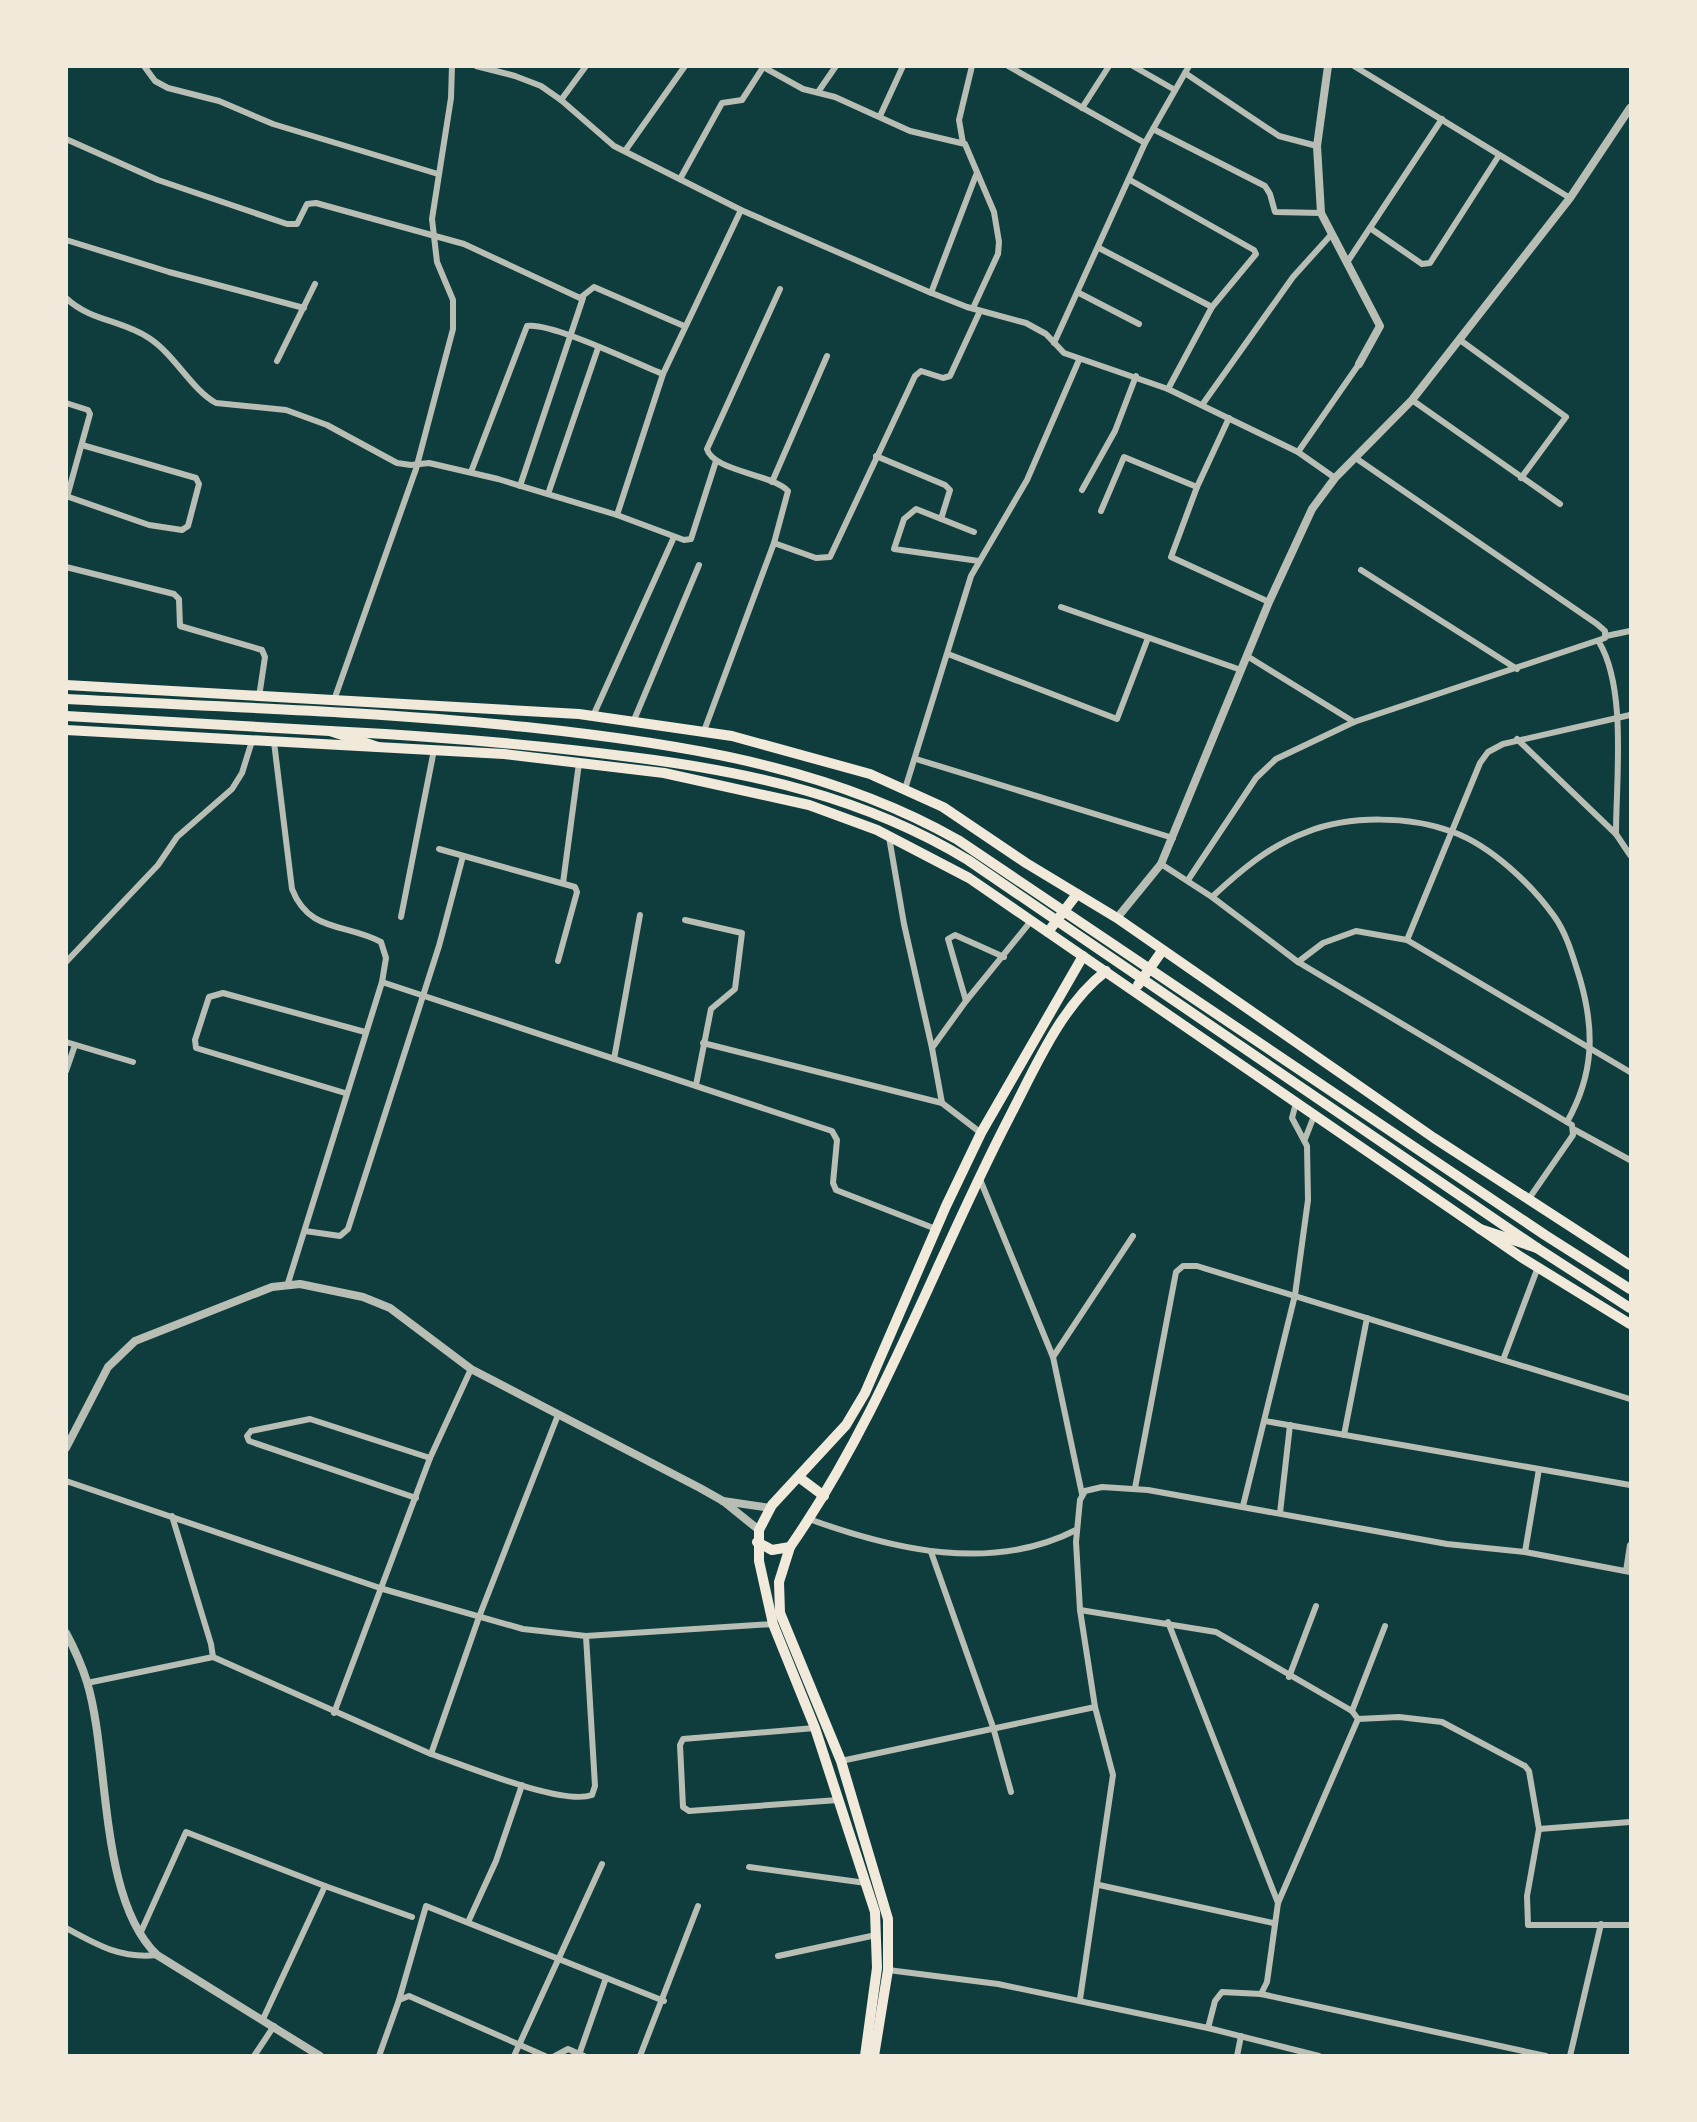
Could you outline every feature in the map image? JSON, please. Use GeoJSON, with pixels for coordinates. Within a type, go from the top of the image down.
{"type":"FeatureCollection","features":[{"type":"Feature","properties":{"kind":"main road"},"geometry":{"type":"LineString","coordinates":[[66,685],[634,720],[732,736],[858,770],[943,807],[1117,918],[1528,1200],[1630,1265]]}},
{"type":"Feature","properties":{"kind":"main road"},"geometry":{"type":"LineString","coordinates":[[66,699],[445,719],[674,747],[816,777],[849,788],[927,822],[958,839],[1545,1235],[1630,1289]]}},
{"type":"Feature","properties":{"kind":"main road"},"geometry":{"type":"LineString","coordinates":[[66,716],[500,741],[693,764],[758,776],[827,795],[892,820],[952,850],[1492,1219],[1630,1308]]}},
{"type":"Feature","properties":{"kind":"main road"},"geometry":{"type":"LineString","coordinates":[[66,730],[434,750],[579,763],[664,773],[809,805],[889,836],[969,878],[1480,1229],[1630,1324]]}},
{"type":"Feature","properties":{"kind":"main road"},"geometry":{"type":"LineString","coordinates":[[330,731],[378,747]]}},
{"type":"Feature","properties":{"kind":"main road"},"geometry":{"type":"LineString","coordinates":[[1048,932],[1077,894]]}},
{"type":"Feature","properties":{"kind":"main road"},"geometry":{"type":"LineString","coordinates":[[1135,990],[1162,951]]}},
{"type":"Feature","properties":{"kind":"main road"},"geometry":{"type":"LineString","coordinates":[[864,2056],[877,1968],[878,1934],[866,1883],[815,1728],[773,1624],[757,1542],[759,1530],[771,1508],[846,1425],[865,1393],[981,1133],[1083,956]]}},
{"type":"Feature","properties":{"kind":"main road"},"geometry":{"type":"LineString","coordinates":[[874,2056],[888,1970],[888,1919],[841,1760],[780,1613],[779,1582],[790,1547],[824,1496],[868,1420],[979,1175],[1056,1032],[1084,988],[1106,971]]}},
{"type":"Feature","properties":{"kind":"main road"},"geometry":{"type":"LineString","coordinates":[[1480,1229],[1537,1248]]}},
{"type":"Feature","properties":{"kind":"main road"},"geometry":{"type":"LineString","coordinates":[[800,1478],[824,1496]]}},
{"type":"Feature","properties":{"kind":"main road"},"geometry":{"type":"LineString","coordinates":[[757,1542],[772,1550],[790,1547]]}},
{"type":"Feature","properties":{"kind":"street"},"geometry":{"type":"LineString","coordinates":[[144,66],[155,81],[168,88],[219,101],[273,124],[438,174]]}},
{"type":"Feature","properties":{"kind":"street"},"geometry":{"type":"LineString","coordinates":[[334,700],[418,463],[454,317],[453,300],[437,262],[432,235],[432,212],[450,99],[452,66]]}},
{"type":"Feature","properties":{"kind":"street"},"geometry":{"type":"LineString","coordinates":[[476,66],[525,79],[561,100],[602,138],[741,210],[931,293],[977,310],[1026,323],[1046,334],[1064,354],[1136,376],[1168,389],[1298,452],[1335,478]]}},
{"type":"Feature","properties":{"kind":"street"},"geometry":{"type":"LineString","coordinates":[[561,100],[586,66]]}},
{"type":"Feature","properties":{"kind":"street"},"geometry":{"type":"LineString","coordinates":[[625,151],[685,66]]}},
{"type":"Feature","properties":{"kind":"street"},"geometry":{"type":"LineString","coordinates":[[818,92],[836,66]]}},
{"type":"Feature","properties":{"kind":"street"},"geometry":{"type":"LineString","coordinates":[[880,116],[903,66]]}},
{"type":"Feature","properties":{"kind":"street"},"geometry":{"type":"LineString","coordinates":[[774,543],[816,558],[830,557],[915,376],[920,371],[943,378],[950,376],[999,246],[994,212],[962,142],[959,120],[972,66]]}},
{"type":"Feature","properties":{"kind":"street"},"geometry":{"type":"LineString","coordinates":[[1008,66],[1145,143]]}},
{"type":"Feature","properties":{"kind":"street"},"geometry":{"type":"LineString","coordinates":[[1082,108],[1109,66]]}},
{"type":"Feature","properties":{"kind":"street"},"geometry":{"type":"LineString","coordinates":[[1133,66],[1175,90]]}},
{"type":"Feature","properties":{"kind":"street"},"geometry":{"type":"LineString","coordinates":[[1298,452],[1359,364],[1380,326],[1348,261],[1330,236],[1321,213],[1317,146],[1328,66]]}},
{"type":"Feature","properties":{"kind":"street"},"geometry":{"type":"LineString","coordinates":[[1354,66],[1570,198]]}},
{"type":"Feature","properties":{"kind":"street"},"geometry":{"type":"LineString","coordinates":[[680,179],[722,103],[742,100],[764,67],[796,86],[818,92],[920,134],[962,142]]}},
{"type":"Feature","properties":{"kind":"street"},"geometry":{"type":"LineString","coordinates":[[1054,343],[1145,143],[1187,70],[1279,136],[1317,146]]}},
{"type":"Feature","properties":{"kind":"street"},"geometry":{"type":"LineString","coordinates":[[1117,918],[1161,864],[1269,602],[1312,509],[1335,478],[1357,459],[1412,400],[1460,340],[1570,198],[1630,108]]}},
{"type":"Feature","properties":{"kind":"street"},"geometry":{"type":"LineString","coordinates":[[1348,261],[1442,119]]}},
{"type":"Feature","properties":{"kind":"street"},"geometry":{"type":"LineString","coordinates":[[1153,129],[1265,187],[1275,212],[1321,213]]}},
{"type":"Feature","properties":{"kind":"street"},"geometry":{"type":"LineString","coordinates":[[66,139],[158,180],[287,224],[298,224],[307,204],[312,203],[469,246],[583,298]]}},
{"type":"Feature","properties":{"kind":"street"},"geometry":{"type":"LineString","coordinates":[[1370,228],[1422,264],[1430,263],[1499,157]]}},
{"type":"Feature","properties":{"kind":"street"},"geometry":{"type":"LineString","coordinates":[[931,293],[976,175]]}},
{"type":"Feature","properties":{"kind":"street"},"geometry":{"type":"LineString","coordinates":[[1130,180],[1254,250],[1255,258],[1212,307],[1168,389]]}},
{"type":"Feature","properties":{"kind":"street"},"geometry":{"type":"LineString","coordinates":[[617,515],[663,374],[741,210]]}},
{"type":"Feature","properties":{"kind":"street"},"geometry":{"type":"LineString","coordinates":[[1202,405],[1293,277],[1330,236]]}},
{"type":"Feature","properties":{"kind":"street"},"geometry":{"type":"LineString","coordinates":[[66,240],[169,272],[304,308]]}},
{"type":"Feature","properties":{"kind":"street"},"geometry":{"type":"LineString","coordinates":[[1099,248],[1212,307]]}},
{"type":"Feature","properties":{"kind":"street"},"geometry":{"type":"LineString","coordinates":[[277,361],[315,284]]}},
{"type":"Feature","properties":{"kind":"street"},"geometry":{"type":"LineString","coordinates":[[520,486],[583,298],[590,288],[594,287],[684,326]]}},
{"type":"Feature","properties":{"kind":"street"},"geometry":{"type":"LineString","coordinates":[[704,732],[774,543],[788,491],[716,460],[707,449],[780,289]]}},
{"type":"Feature","properties":{"kind":"street"},"geometry":{"type":"LineString","coordinates":[[1079,293],[1139,324]]}},
{"type":"Feature","properties":{"kind":"street"},"geometry":{"type":"LineString","coordinates":[[66,298],[83,312],[134,328],[151,339],[174,358],[216,403],[286,410],[327,425],[397,463],[418,463],[471,472],[617,515],[674,537],[690,540],[716,460]]}},
{"type":"Feature","properties":{"kind":"street"},"geometry":{"type":"LineString","coordinates":[[471,472],[525,328],[535,326],[570,337],[663,374]]}},
{"type":"Feature","properties":{"kind":"street"},"geometry":{"type":"LineString","coordinates":[[1460,340],[1566,417],[1521,478]]}},
{"type":"Feature","properties":{"kind":"street"},"geometry":{"type":"LineString","coordinates":[[548,494],[598,348]]}},
{"type":"Feature","properties":{"kind":"street"},"geometry":{"type":"LineString","coordinates":[[772,482],[827,356]]}},
{"type":"Feature","properties":{"kind":"street"},"geometry":{"type":"LineString","coordinates":[[905,789],[971,576],[1027,480],[1079,360]]}},
{"type":"Feature","properties":{"kind":"street"},"geometry":{"type":"LineString","coordinates":[[1082,490],[1115,431],[1136,376]]}},
{"type":"Feature","properties":{"kind":"street"},"geometry":{"type":"LineString","coordinates":[[1412,400],[1560,504]]}},
{"type":"Feature","properties":{"kind":"street"},"geometry":{"type":"LineString","coordinates":[[66,403],[90,412],[67,497],[164,529],[182,530],[188,526],[198,484],[196,478],[82,445]]}},
{"type":"Feature","properties":{"kind":"street"},"geometry":{"type":"LineString","coordinates":[[1229,418],[1197,487],[1172,559],[1269,602]]}},
{"type":"Feature","properties":{"kind":"street"},"geometry":{"type":"LineString","coordinates":[[876,456],[945,485],[950,490],[941,519]]}},
{"type":"Feature","properties":{"kind":"street"},"geometry":{"type":"LineString","coordinates":[[1101,511],[1124,457],[1197,487]]}},
{"type":"Feature","properties":{"kind":"street"},"geometry":{"type":"LineString","coordinates":[[1357,459],[1597,624],[1606,636]]}},
{"type":"Feature","properties":{"kind":"street"},"geometry":{"type":"LineString","coordinates":[[974,532],[916,509],[904,519],[894,549],[979,561]]}},
{"type":"Feature","properties":{"kind":"street"},"geometry":{"type":"LineString","coordinates":[[593,716],[674,537]]}},
{"type":"Feature","properties":{"kind":"street"},"geometry":{"type":"LineString","coordinates":[[634,720],[699,565]]}},
{"type":"Feature","properties":{"kind":"street"},"geometry":{"type":"LineString","coordinates":[[66,567],[174,594],[179,599],[180,626],[262,650],[265,657],[259,697]]}},
{"type":"Feature","properties":{"kind":"street"},"geometry":{"type":"LineString","coordinates":[[1361,570],[1517,669]]}},
{"type":"Feature","properties":{"kind":"street"},"geometry":{"type":"LineString","coordinates":[[1061,607],[1241,670]]}},
{"type":"Feature","properties":{"kind":"street"},"geometry":{"type":"LineString","coordinates":[[1188,880],[1266,767],[1354,722],[1599,642],[1606,636],[1630,631]]}},
{"type":"Feature","properties":{"kind":"street"},"geometry":{"type":"LineString","coordinates":[[948,654],[1117,719],[1148,638]]}},
{"type":"Feature","properties":{"kind":"street"},"geometry":{"type":"LineString","coordinates":[[1599,642],[1614,677],[1616,834]]}},
{"type":"Feature","properties":{"kind":"street"},"geometry":{"type":"LineString","coordinates":[[1247,656],[1354,722]]}},
{"type":"Feature","properties":{"kind":"street"},"geometry":{"type":"LineString","coordinates":[[1407,940],[1480,763],[1496,747],[1517,739],[1630,715]]}},
{"type":"Feature","properties":{"kind":"street"},"geometry":{"type":"LineString","coordinates":[[1517,739],[1616,834],[1630,855]]}},
{"type":"Feature","properties":{"kind":"street"},"geometry":{"type":"LineString","coordinates":[[66,962],[158,865],[177,838],[232,789],[242,773],[252,741]]}},
{"type":"Feature","properties":{"kind":"street"},"geometry":{"type":"LineString","coordinates":[[274,742],[296,898],[300,908],[313,918],[381,942],[386,958],[382,982],[345,1093],[288,1283]]}},
{"type":"Feature","properties":{"kind":"street"},"geometry":{"type":"LineString","coordinates":[[401,917],[434,750]]}},
{"type":"Feature","properties":{"kind":"street"},"geometry":{"type":"LineString","coordinates":[[916,759],[1173,838]]}},
{"type":"Feature","properties":{"kind":"street"},"geometry":{"type":"LineString","coordinates":[[563,883],[579,763]]}},
{"type":"Feature","properties":{"kind":"street"},"geometry":{"type":"LineString","coordinates":[[1212,897],[1266,852],[1290,839],[1325,826],[1348,822],[1398,821],[1453,832],[1479,846],[1502,864],[1555,917],[1570,946],[1584,993],[1592,1048],[1587,1079],[1567,1122]]}},
{"type":"Feature","properties":{"kind":"street"},"geometry":{"type":"LineString","coordinates":[[889,836],[904,924],[942,1102]]}},
{"type":"Feature","properties":{"kind":"street"},"geometry":{"type":"LineString","coordinates":[[439,849],[575,887],[577,892],[558,961]]}},
{"type":"Feature","properties":{"kind":"street"},"geometry":{"type":"LineString","coordinates":[[305,1231],[340,1236],[347,1232],[424,996],[463,856]]}},
{"type":"Feature","properties":{"kind":"street"},"geometry":{"type":"LineString","coordinates":[[1161,864],[1212,897],[1298,962],[1567,1122],[1575,1130],[1630,1160]]}},
{"type":"Feature","properties":{"kind":"street"},"geometry":{"type":"LineString","coordinates":[[614,1059],[640,915]]}},
{"type":"Feature","properties":{"kind":"street"},"geometry":{"type":"LineString","coordinates":[[685,920],[742,933],[735,989],[711,1009],[696,1085]]}},
{"type":"Feature","properties":{"kind":"street"},"geometry":{"type":"LineString","coordinates":[[932,1048],[1031,920]]}},
{"type":"Feature","properties":{"kind":"street"},"geometry":{"type":"LineString","coordinates":[[1298,962],[1323,943],[1356,931],[1407,940],[1630,1072]]}},
{"type":"Feature","properties":{"kind":"street"},"geometry":{"type":"LineString","coordinates":[[966,1001],[948,946],[949,936],[965,939],[1004,957]]}},
{"type":"Feature","properties":{"kind":"street"},"geometry":{"type":"LineString","coordinates":[[382,982],[832,1131],[837,1140],[833,1183],[836,1190],[936,1229]]}},
{"type":"Feature","properties":{"kind":"street"},"geometry":{"type":"LineString","coordinates":[[345,1093],[195,1048],[209,997],[223,993],[365,1032]]}},
{"type":"Feature","properties":{"kind":"street"},"geometry":{"type":"LineString","coordinates":[[66,1042],[133,1062]]}},
{"type":"Feature","properties":{"kind":"street"},"geometry":{"type":"LineString","coordinates":[[703,1043],[942,1102],[981,1133]]}},
{"type":"Feature","properties":{"kind":"street"},"geometry":{"type":"LineString","coordinates":[[66,1071],[75,1045]]}},
{"type":"Feature","properties":{"kind":"street"},"geometry":{"type":"LineString","coordinates":[[1296,1103],[1292,1118],[1305,1139]]}},
{"type":"Feature","properties":{"kind":"street"},"geometry":{"type":"LineString","coordinates":[[1243,1506],[1294,1295],[1309,1188],[1305,1139],[1314,1116]]}},
{"type":"Feature","properties":{"kind":"street"},"geometry":{"type":"LineString","coordinates":[[1528,1200],[1575,1130]]}},
{"type":"Feature","properties":{"kind":"street"},"geometry":{"type":"LineString","coordinates":[[979,1175],[1053,1357],[1082,1494],[1076,1530],[1080,1610],[1095,1707],[1113,1775],[1080,1999]]}},
{"type":"Feature","properties":{"kind":"street"},"geometry":{"type":"LineString","coordinates":[[1053,1357],[1133,1236]]}},
{"type":"Feature","properties":{"kind":"street"},"geometry":{"type":"LineString","coordinates":[[1135,1488],[1178,1268],[1197,1266],[1630,1399]]}},
{"type":"Feature","properties":{"kind":"street"},"geometry":{"type":"LineString","coordinates":[[1503,1360],[1538,1267]]}},
{"type":"Feature","properties":{"kind":"street"},"geometry":{"type":"LineString","coordinates":[[66,1448],[108,1367],[128,1346],[178,1321],[288,1283],[363,1297],[390,1308],[471,1368],[723,1501],[759,1530]]}},
{"type":"Feature","properties":{"kind":"street"},"geometry":{"type":"LineString","coordinates":[[1344,1435],[1367,1318]]}},
{"type":"Feature","properties":{"kind":"street"},"geometry":{"type":"LineString","coordinates":[[334,1713],[383,1589],[430,1458],[471,1368]]}},
{"type":"Feature","properties":{"kind":"street"},"geometry":{"type":"LineString","coordinates":[[431,1754],[479,1617],[558,1415]]}},
{"type":"Feature","properties":{"kind":"street"},"geometry":{"type":"LineString","coordinates":[[416,1498],[249,1441],[247,1436],[251,1431],[310,1419],[430,1458]]}},
{"type":"Feature","properties":{"kind":"street"},"geometry":{"type":"LineString","coordinates":[[1265,1421],[1630,1485]]}},
{"type":"Feature","properties":{"kind":"street"},"geometry":{"type":"LineString","coordinates":[[1280,1513],[1290,1425]]}},
{"type":"Feature","properties":{"kind":"street"},"geometry":{"type":"LineString","coordinates":[[1525,1552],[1539,1469]]}},
{"type":"Feature","properties":{"kind":"street"},"geometry":{"type":"LineString","coordinates":[[66,1481],[383,1589],[523,1629],[586,1636],[773,1624]]}},
{"type":"Feature","properties":{"kind":"street"},"geometry":{"type":"LineString","coordinates":[[1082,1494],[1102,1487],[1135,1488],[1447,1544],[1525,1552],[1628,1571],[1630,1545]]}},
{"type":"Feature","properties":{"kind":"street"},"geometry":{"type":"LineString","coordinates":[[723,1501],[771,1508]]}},
{"type":"Feature","properties":{"kind":"street"},"geometry":{"type":"LineString","coordinates":[[172,1516],[213,1657]]}},
{"type":"Feature","properties":{"kind":"street"},"geometry":{"type":"LineString","coordinates":[[809,1519],[851,1534],[931,1552],[993,1553],[1029,1549],[1052,1543],[1076,1530]]}},
{"type":"Feature","properties":{"kind":"street"},"geometry":{"type":"LineString","coordinates":[[931,1552],[993,1727],[1011,1792]]}},
{"type":"Feature","properties":{"kind":"street"},"geometry":{"type":"LineString","coordinates":[[1289,1677],[1317,1606]]}},
{"type":"Feature","properties":{"kind":"street"},"geometry":{"type":"LineString","coordinates":[[1080,1610],[1168,1622],[1222,1634],[1289,1677],[1352,1711],[1358,1719]]}},
{"type":"Feature","properties":{"kind":"street"},"geometry":{"type":"LineString","coordinates":[[1168,1622],[1278,1903]]}},
{"type":"Feature","properties":{"kind":"street"},"geometry":{"type":"LineString","coordinates":[[1352,1711],[1385,1626]]}},
{"type":"Feature","properties":{"kind":"street"},"geometry":{"type":"LineString","coordinates":[[66,1633],[87,1683],[118,1874],[140,1934],[157,1955],[320,2056]]}},
{"type":"Feature","properties":{"kind":"street"},"geometry":{"type":"LineString","coordinates":[[87,1683],[213,1657],[431,1754],[522,1785],[577,1798],[588,1797],[594,1791],[586,1636]]}},
{"type":"Feature","properties":{"kind":"street"},"geometry":{"type":"LineString","coordinates":[[841,1760],[1095,1707]]}},
{"type":"Feature","properties":{"kind":"street"},"geometry":{"type":"LineString","coordinates":[[1358,1719],[1399,1717],[1443,1722],[1525,1766],[1537,1807],[1539,1829],[1527,1896],[1528,1925],[1630,1925]]}},
{"type":"Feature","properties":{"kind":"street"},"geometry":{"type":"LineString","coordinates":[[1261,1994],[1266,1982],[1278,1903],[1358,1719]]}},
{"type":"Feature","properties":{"kind":"street"},"geometry":{"type":"LineString","coordinates":[[815,1728],[683,1739],[680,1745],[682,1806],[689,1811],[838,1800]]}},
{"type":"Feature","properties":{"kind":"street"},"geometry":{"type":"LineString","coordinates":[[468,1920],[496,1861],[522,1785]]}},
{"type":"Feature","properties":{"kind":"street"},"geometry":{"type":"LineString","coordinates":[[1539,1829],[1630,1822]]}},
{"type":"Feature","properties":{"kind":"street"},"geometry":{"type":"LineString","coordinates":[[140,1934],[186,1832],[412,1917]]}},
{"type":"Feature","properties":{"kind":"street"},"geometry":{"type":"LineString","coordinates":[[514,2056],[602,1864]]}},
{"type":"Feature","properties":{"kind":"street"},"geometry":{"type":"LineString","coordinates":[[749,1867],[866,1883]]}},
{"type":"Feature","properties":{"kind":"street"},"geometry":{"type":"LineString","coordinates":[[1098,1885],[1273,1923]]}},
{"type":"Feature","properties":{"kind":"street"},"geometry":{"type":"LineString","coordinates":[[263,2019],[325,1886]]}},
{"type":"Feature","properties":{"kind":"street"},"geometry":{"type":"LineString","coordinates":[[379,2056],[399,2000],[426,1906],[468,1920],[664,2001]]}},
{"type":"Feature","properties":{"kind":"street"},"geometry":{"type":"LineString","coordinates":[[640,2056],[664,2001],[698,1906]]}},
{"type":"Feature","properties":{"kind":"street"},"geometry":{"type":"LineString","coordinates":[[1570,2056],[1601,1924]]}},
{"type":"Feature","properties":{"kind":"street"},"geometry":{"type":"LineString","coordinates":[[66,1928],[120,1955],[157,1955]]}},
{"type":"Feature","properties":{"kind":"street"},"geometry":{"type":"LineString","coordinates":[[778,1956],[878,1934]]}},
{"type":"Feature","properties":{"kind":"street"},"geometry":{"type":"LineString","coordinates":[[888,1970],[1080,1999],[1320,2056]]}},
{"type":"Feature","properties":{"kind":"street"},"geometry":{"type":"LineString","coordinates":[[555,2056],[568,2049],[582,2054],[606,1978]]}},
{"type":"Feature","properties":{"kind":"street"},"geometry":{"type":"LineString","coordinates":[[1208,2028],[1215,2001],[1222,1992],[1261,1994],[1546,2056]]}},
{"type":"Feature","properties":{"kind":"street"},"geometry":{"type":"LineString","coordinates":[[399,2000],[414,1997],[545,2056]]}},
{"type":"Feature","properties":{"kind":"street"},"geometry":{"type":"LineString","coordinates":[[254,2056],[274,2026]]}},
{"type":"Feature","properties":{"kind":"street"},"geometry":{"type":"LineString","coordinates":[[1237,2056],[1241,2036]]}}]}
